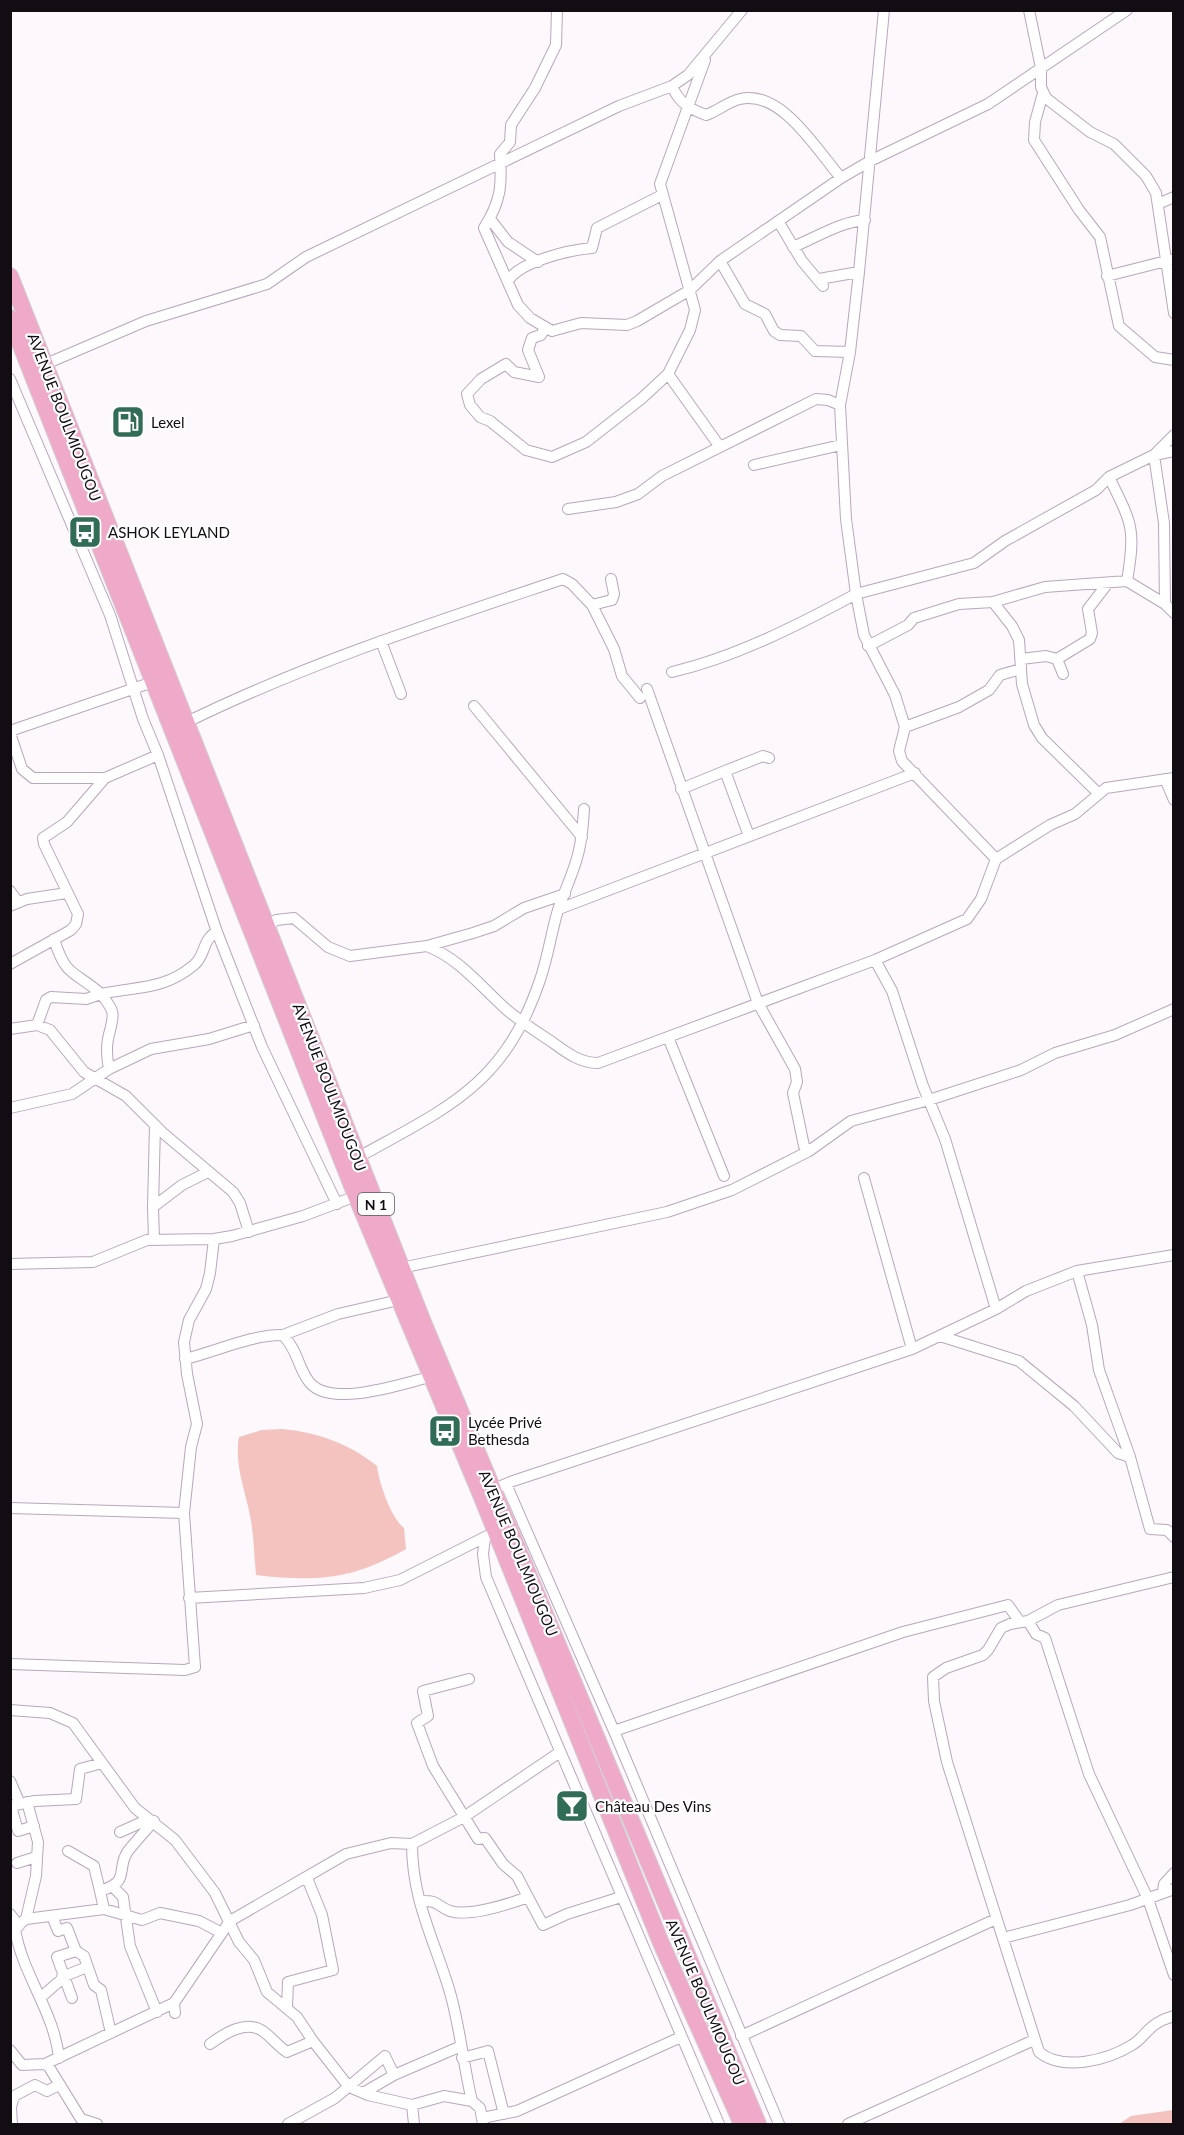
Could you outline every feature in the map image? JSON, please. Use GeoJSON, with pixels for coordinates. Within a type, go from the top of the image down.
{"type":"FeatureCollection","features":[{"type":"Feature","properties":{"kind":"highway","name":"AVENUE BOULMIOUGOU"},"geometry":{"type":"LineString","coordinates":[[10,276],[38,367],[153,682],[356,1196],[430,1377],[493,1490],[490,1535],[661,1943],[742,2124]]}},
{"type":"Feature","properties":{"kind":"highway","name":"AVENUE BOULMIOUGOU"},"geometry":{"type":"LineString","coordinates":[[10,318],[38,367],[185,723],[401,1268],[758,2124]]}},
{"type":"Feature","properties":{"kind":"street"},"geometry":{"type":"LineString","coordinates":[[556,10],[558,32],[556,45],[535,88],[511,125],[510,142],[500,154],[502,183],[499,199],[484,228],[518,305],[530,318],[552,331],[581,323],[627,325],[690,290],[720,261],[841,178],[870,161],[988,104],[1127,10]]}},
{"type":"Feature","properties":{"kind":"street"},"geometry":{"type":"LineString","coordinates":[[38,367],[146,321],[221,296],[244,292],[267,284],[306,257],[501,165],[619,106],[672,86],[707,54],[742,10]]}},
{"type":"Feature","properties":{"kind":"street"},"geometry":{"type":"LineString","coordinates":[[884,10],[860,272],[850,352],[840,405],[846,519],[856,594],[868,646],[888,680],[905,727],[899,751],[902,761],[996,860]]}},
{"type":"Feature","properties":{"kind":"street"},"geometry":{"type":"LineString","coordinates":[[1029,10],[1041,68],[1043,93],[1035,122],[1034,140],[1079,210],[1100,237],[1107,276],[1122,332],[1155,357],[1173,360]]}},
{"type":"Feature","properties":{"kind":"street"},"geometry":{"type":"LineString","coordinates":[[545,328],[532,338],[528,350],[539,376],[514,372],[506,364],[481,379],[467,394],[470,405],[480,417],[490,421],[526,450],[552,457],[586,442],[641,399],[668,374],[694,320],[695,310],[660,184],[707,54]]}},
{"type":"Feature","properties":{"kind":"street"},"geometry":{"type":"LineString","coordinates":[[672,86],[678,99],[688,107],[706,115],[740,99],[760,97],[773,102],[791,119],[841,178]]}},
{"type":"Feature","properties":{"kind":"street"},"geometry":{"type":"LineString","coordinates":[[1043,93],[1090,132],[1114,144],[1146,176],[1156,193],[1170,260],[1173,313]]}},
{"type":"Feature","properties":{"kind":"street"},"geometry":{"type":"LineString","coordinates":[[508,281],[512,275],[555,255],[592,248],[597,228],[662,195]]}},
{"type":"Feature","properties":{"kind":"street"},"geometry":{"type":"LineString","coordinates":[[1158,204],[1173,197]]}},
{"type":"Feature","properties":{"kind":"street"},"geometry":{"type":"LineString","coordinates":[[490,219],[508,242],[538,262]]}},
{"type":"Feature","properties":{"kind":"street"},"geometry":{"type":"LineString","coordinates":[[793,247],[818,238],[842,223],[865,220]]}},
{"type":"Feature","properties":{"kind":"street"},"geometry":{"type":"LineString","coordinates":[[778,221],[793,247],[821,282],[860,272]]}},
{"type":"Feature","properties":{"kind":"street"},"geometry":{"type":"LineString","coordinates":[[1107,276],[1170,260]]}},
{"type":"Feature","properties":{"kind":"street"},"geometry":{"type":"LineString","coordinates":[[720,261],[746,304],[765,314],[774,331],[788,337],[801,336],[815,351],[850,352]]}},
{"type":"Feature","properties":{"kind":"street"},"geometry":{"type":"LineString","coordinates":[[668,374],[720,447]]}},
{"type":"Feature","properties":{"kind":"street"},"geometry":{"type":"LineString","coordinates":[[10,379],[98,582],[132,688],[158,756],[217,932],[272,1069],[337,1204]]}},
{"type":"Feature","properties":{"kind":"street"},"geometry":{"type":"LineString","coordinates":[[568,509],[616,502],[638,494],[662,476],[816,399],[828,400],[840,405]]}},
{"type":"Feature","properties":{"kind":"street"},"geometry":{"type":"LineString","coordinates":[[1154,455],[1173,435]]}},
{"type":"Feature","properties":{"kind":"street"},"geometry":{"type":"LineString","coordinates":[[754,465],[841,445]]}},
{"type":"Feature","properties":{"kind":"street"},"geometry":{"type":"LineString","coordinates":[[672,672],[695,667],[791,627],[856,594],[974,563],[1005,540],[1096,490],[1109,477],[1154,455],[1173,451]]}},
{"type":"Feature","properties":{"kind":"street"},"geometry":{"type":"LineString","coordinates":[[1154,455],[1169,522],[1165,604]]}},
{"type":"Feature","properties":{"kind":"street"},"geometry":{"type":"LineString","coordinates":[[1109,477],[1132,525],[1133,545],[1127,581]]}},
{"type":"Feature","properties":{"kind":"street"},"geometry":{"type":"LineString","coordinates":[[185,723],[281,679],[381,641],[563,579],[572,584],[592,605],[614,649],[622,676],[644,694],[759,1003],[795,1069],[797,1082],[793,1093],[804,1146],[809,1151]]}},
{"type":"Feature","properties":{"kind":"street"},"geometry":{"type":"LineString","coordinates":[[592,605],[612,600],[614,594],[611,579]]}},
{"type":"Feature","properties":{"kind":"street"},"geometry":{"type":"LineString","coordinates":[[868,646],[908,625],[914,618],[959,604],[993,602],[1045,587],[1127,581],[1165,604],[1173,613]]}},
{"type":"Feature","properties":{"kind":"street"},"geometry":{"type":"LineString","coordinates":[[905,727],[959,707],[989,690],[1000,675],[1021,664],[1046,656],[1057,659],[1090,639],[1092,633],[1088,609],[1108,583]]}},
{"type":"Feature","properties":{"kind":"street"},"geometry":{"type":"LineString","coordinates":[[993,602],[1012,626],[1019,640],[1022,684],[1034,724],[1042,738],[1098,793]]}},
{"type":"Feature","properties":{"kind":"street"},"geometry":{"type":"LineString","coordinates":[[381,641],[401,694]]}},
{"type":"Feature","properties":{"kind":"street"},"geometry":{"type":"LineString","coordinates":[[1057,659],[1064,674]]}},
{"type":"Feature","properties":{"kind":"street"},"geometry":{"type":"LineString","coordinates":[[153,682],[10,732],[22,769],[29,777],[105,778],[158,756]]}},
{"type":"Feature","properties":{"kind":"street"},"geometry":{"type":"LineString","coordinates":[[474,706],[582,837]]}},
{"type":"Feature","properties":{"kind":"street"},"geometry":{"type":"LineString","coordinates":[[681,789],[763,756],[770,758]]}},
{"type":"Feature","properties":{"kind":"street"},"geometry":{"type":"LineString","coordinates":[[725,771],[749,836]]}},
{"type":"Feature","properties":{"kind":"street"},"geometry":{"type":"LineString","coordinates":[[559,909],[915,773]]}},
{"type":"Feature","properties":{"kind":"street"},"geometry":{"type":"LineString","coordinates":[[10,964],[71,930],[78,919],[78,914],[43,838],[67,822],[105,778]]}},
{"type":"Feature","properties":{"kind":"street"},"geometry":{"type":"LineString","coordinates":[[427,946],[443,952],[458,963],[522,1022],[575,1058],[587,1063],[612,1059],[875,960],[967,919],[981,899],[996,860],[1050,825],[1075,814],[1098,793],[1118,785],[1169,778],[1173,800]]}},
{"type":"Feature","properties":{"kind":"street"},"geometry":{"type":"LineString","coordinates":[[357,1158],[429,1119],[466,1094],[487,1076],[502,1058],[522,1022],[540,979],[582,837],[584,809]]}},
{"type":"Feature","properties":{"kind":"street"},"geometry":{"type":"LineString","coordinates":[[10,891],[14,904],[67,893]]}},
{"type":"Feature","properties":{"kind":"street"},"geometry":{"type":"LineString","coordinates":[[267,927],[276,920],[294,918],[328,947],[350,956],[427,946],[494,926],[524,908],[565,894]]}},
{"type":"Feature","properties":{"kind":"street"},"geometry":{"type":"LineString","coordinates":[[37,1025],[46,1000],[51,997],[86,999],[101,994],[149,988],[168,982],[199,960],[208,937],[217,932]]}},
{"type":"Feature","properties":{"kind":"street"},"geometry":{"type":"LineString","coordinates":[[54,939],[60,959],[67,970],[101,994],[112,1010],[115,1021],[108,1040],[109,1069]]}},
{"type":"Feature","properties":{"kind":"street"},"geometry":{"type":"LineString","coordinates":[[875,960],[892,991],[928,1100],[952,1159],[996,1309]]}},
{"type":"Feature","properties":{"kind":"street"},"geometry":{"type":"LineString","coordinates":[[401,1268],[667,1212],[732,1190],[809,1151],[851,1121],[928,1100],[1021,1070],[1055,1053],[1115,1035],[1173,1009]]}},
{"type":"Feature","properties":{"kind":"street"},"geometry":{"type":"LineString","coordinates":[[10,1029],[37,1025],[56,1034],[76,1064],[95,1079],[111,1085],[126,1096],[154,1125],[237,1197],[249,1232]]}},
{"type":"Feature","properties":{"kind":"street"},"geometry":{"type":"LineString","coordinates":[[10,1108],[72,1094],[109,1069],[151,1049],[209,1040],[254,1025]]}},
{"type":"Feature","properties":{"kind":"street"},"geometry":{"type":"LineString","coordinates":[[668,1037],[724,1176]]}},
{"type":"Feature","properties":{"kind":"street"},"geometry":{"type":"LineString","coordinates":[[154,1125],[154,1240]]}},
{"type":"Feature","properties":{"kind":"street"},"geometry":{"type":"LineString","coordinates":[[153,1207],[182,1185],[208,1172]]}},
{"type":"Feature","properties":{"kind":"street"},"geometry":{"type":"LineString","coordinates":[[864,1178],[912,1349]]}},
{"type":"Feature","properties":{"kind":"street"},"geometry":{"type":"LineString","coordinates":[[10,1264],[93,1262],[138,1242],[214,1239],[249,1232],[356,1196]]}},
{"type":"Feature","properties":{"kind":"street"},"geometry":{"type":"LineString","coordinates":[[10,1664],[191,1669],[196,1663],[184,1513],[190,1447],[197,1424],[185,1359],[186,1329],[206,1289],[214,1239]]}},
{"type":"Feature","properties":{"kind":"street"},"geometry":{"type":"LineString","coordinates":[[779,2124],[614,1731],[493,1490],[912,1349],[996,1309],[1026,1291],[1077,1271],[1173,1255]]}},
{"type":"Feature","properties":{"kind":"street"},"geometry":{"type":"LineString","coordinates":[[1077,1271],[1092,1325],[1099,1370],[1130,1457],[1150,1529],[1167,1530],[1173,1537]]}},
{"type":"Feature","properties":{"kind":"street"},"geometry":{"type":"LineString","coordinates":[[185,1359],[220,1350],[244,1340],[283,1335],[338,1314],[399,1300]]}},
{"type":"Feature","properties":{"kind":"street"},"geometry":{"type":"LineString","coordinates":[[283,1335],[297,1352],[310,1382],[324,1393],[364,1392],[430,1377]]}},
{"type":"Feature","properties":{"kind":"street"},"geometry":{"type":"LineString","coordinates":[[940,1336],[1019,1361],[1074,1406],[1118,1453],[1130,1457]]}},
{"type":"Feature","properties":{"kind":"street"},"geometry":{"type":"LineString","coordinates":[[10,1508],[184,1513]]}},
{"type":"Feature","properties":{"kind":"street"},"geometry":{"type":"LineString","coordinates":[[189,1598],[364,1588],[388,1584],[490,1535]]}},
{"type":"Feature","properties":{"kind":"street"},"geometry":{"type":"LineString","coordinates":[[490,1535],[483,1554],[486,1577],[719,2124]]}},
{"type":"Feature","properties":{"kind":"street"},"geometry":{"type":"LineString","coordinates":[[1173,1577],[1059,1605],[1024,1622],[1001,1628],[983,1655],[946,1668],[933,1677],[941,1743],[987,1882],[996,1919],[1034,2040],[1044,2056],[1063,2061],[1083,2062],[1135,2044],[1152,2026],[1173,2016]]}},
{"type":"Feature","properties":{"kind":"street"},"geometry":{"type":"LineString","coordinates":[[614,1731],[903,1632],[1008,1605],[1036,1634],[1045,1638],[1089,1774],[1148,1899],[1173,1975]]}},
{"type":"Feature","properties":{"kind":"street"},"geometry":{"type":"LineString","coordinates":[[468,1679],[423,1691],[428,1716],[417,1723],[433,1766],[478,1839],[485,1838],[500,1860],[517,1876],[543,1925],[567,1914],[621,1897]]}},
{"type":"Feature","properties":{"kind":"street"},"geometry":{"type":"LineString","coordinates":[[10,1710],[50,1713],[73,1723],[135,1808],[175,1840],[203,1877],[230,1921],[239,1942],[259,1969],[267,1992],[287,2007],[349,2086],[363,2093],[393,2103],[412,2105],[444,2096],[472,2101],[480,2108],[482,2121],[553,2096],[681,2037]]}},
{"type":"Feature","properties":{"kind":"street"},"geometry":{"type":"LineString","coordinates":[[10,2050],[24,2066],[45,2064],[157,2012],[174,2008],[230,1921],[346,1854],[391,1843],[412,1844],[464,1817],[560,1752]]}},
{"type":"Feature","properties":{"kind":"street"},"geometry":{"type":"LineString","coordinates":[[17,1804],[76,1799],[80,1769],[102,1763]]}},
{"type":"Feature","properties":{"kind":"street"},"geometry":{"type":"LineString","coordinates":[[10,1780],[17,1804],[18,1831],[34,1826]]}},
{"type":"Feature","properties":{"kind":"street"},"geometry":{"type":"LineString","coordinates":[[17,1804],[34,1826],[38,1842],[36,1876],[17,1926],[19,1954],[51,2018],[59,2058]]}},
{"type":"Feature","properties":{"kind":"street"},"geometry":{"type":"LineString","coordinates":[[120,1832],[151,1820]]}},
{"type":"Feature","properties":{"kind":"street"},"geometry":{"type":"LineString","coordinates":[[100,1891],[113,1887],[122,1875],[128,1852],[151,1820]]}},
{"type":"Feature","properties":{"kind":"street"},"geometry":{"type":"LineString","coordinates":[[412,1844],[412,1874],[427,1932],[448,1986],[472,2101]]}},
{"type":"Feature","properties":{"kind":"street"},"geometry":{"type":"LineString","coordinates":[[68,1851],[94,1866],[104,1909]]}},
{"type":"Feature","properties":{"kind":"street"},"geometry":{"type":"LineString","coordinates":[[17,1863],[36,1857]]}},
{"type":"Feature","properties":{"kind":"street"},"geometry":{"type":"LineString","coordinates":[[1002,1938],[1148,1899],[1168,1891],[1164,1884],[1173,1873]]}},
{"type":"Feature","properties":{"kind":"street"},"geometry":{"type":"LineString","coordinates":[[287,2007],[288,1982],[333,1970],[324,1923],[308,1878]]}},
{"type":"Feature","properties":{"kind":"street"},"geometry":{"type":"LineString","coordinates":[[113,1887],[123,1898],[130,1946],[157,2012]]}},
{"type":"Feature","properties":{"kind":"street"},"geometry":{"type":"LineString","coordinates":[[420,1901],[435,1901],[449,1911],[457,1911],[489,1908],[528,1897]]}},
{"type":"Feature","properties":{"kind":"street"},"geometry":{"type":"LineString","coordinates":[[17,1926],[52,1916],[104,1909],[125,1917],[142,1920],[160,1913],[199,1921],[222,1933]]}},
{"type":"Feature","properties":{"kind":"street"},"geometry":{"type":"LineString","coordinates":[[10,1914],[17,1926]]}},
{"type":"Feature","properties":{"kind":"street"},"geometry":{"type":"LineString","coordinates":[[67,1914],[67,1928],[76,1951],[84,1956],[94,1984],[101,1990],[111,2033]]}},
{"type":"Feature","properties":{"kind":"street"},"geometry":{"type":"LineString","coordinates":[[52,1916],[58,1931],[67,1928]]}},
{"type":"Feature","properties":{"kind":"street"},"geometry":{"type":"LineString","coordinates":[[741,2036],[996,1919]]}},
{"type":"Feature","properties":{"kind":"street"},"geometry":{"type":"LineString","coordinates":[[72,1998],[62,1977],[57,1958],[59,1954],[76,1951]]}},
{"type":"Feature","properties":{"kind":"street"},"geometry":{"type":"LineString","coordinates":[[40,1998],[62,1977],[87,1967]]}},
{"type":"Feature","properties":{"kind":"street"},"geometry":{"type":"LineString","coordinates":[[210,2044],[233,2029],[247,2027],[261,2029],[287,2052],[313,2041]]}},
{"type":"Feature","properties":{"kind":"street"},"geometry":{"type":"LineString","coordinates":[[848,2124],[1034,2040]]}},
{"type":"Feature","properties":{"kind":"street"},"geometry":{"type":"LineString","coordinates":[[363,2093],[394,2076],[461,2052],[484,2050],[490,2053],[504,2114]]}},
{"type":"Feature","properties":{"kind":"street"},"geometry":{"type":"LineString","coordinates":[[288,2124],[311,2113],[386,2056],[394,2076]]}},
{"type":"Feature","properties":{"kind":"street"},"geometry":{"type":"LineString","coordinates":[[45,2064],[81,2122],[97,2124]]}},
{"type":"Feature","properties":{"kind":"street"},"geometry":{"type":"LineString","coordinates":[[12,2124],[11,2107],[14,2096],[35,2085],[47,2091],[59,2085]]}},
{"type":"Feature","properties":{"kind":"street"},"geometry":{"type":"LineString","coordinates":[[412,2105],[414,2124]]}},
{"type":"Feature","properties":{"kind":"shaded area"},"geometry":{"type":"Polygon","coordinates":[[[282,1429],[332,1440],[356,1451],[377,1466],[386,1500],[404,1528],[406,1549],[351,1573],[316,1578],[256,1575],[251,1522],[239,1467],[239,1437],[262,1430],[282,1429]]]}},
{"type":"Feature","properties":{"kind":"shaded area"},"geometry":{"type":"Polygon","coordinates":[[[1173,2110],[1173,2124],[1119,2124],[1131,2116],[1173,2110]]]}},
{"type":"Feature","properties":{"kind":"place","name":"Lexel"},"geometry":{"type":"Point","coordinates":[128,422]}},
{"type":"Feature","properties":{"kind":"place","name":"ASHOK LEYLAND"},"geometry":{"type":"Point","coordinates":[85,532]}},
{"type":"Feature","properties":{"kind":"place","name":"Lycée Privé Bethesda"},"geometry":{"type":"Point","coordinates":[445,1431]}},
{"type":"Feature","properties":{"kind":"place","name":"Château Des Vins"},"geometry":{"type":"Point","coordinates":[572,1806]}}]}
